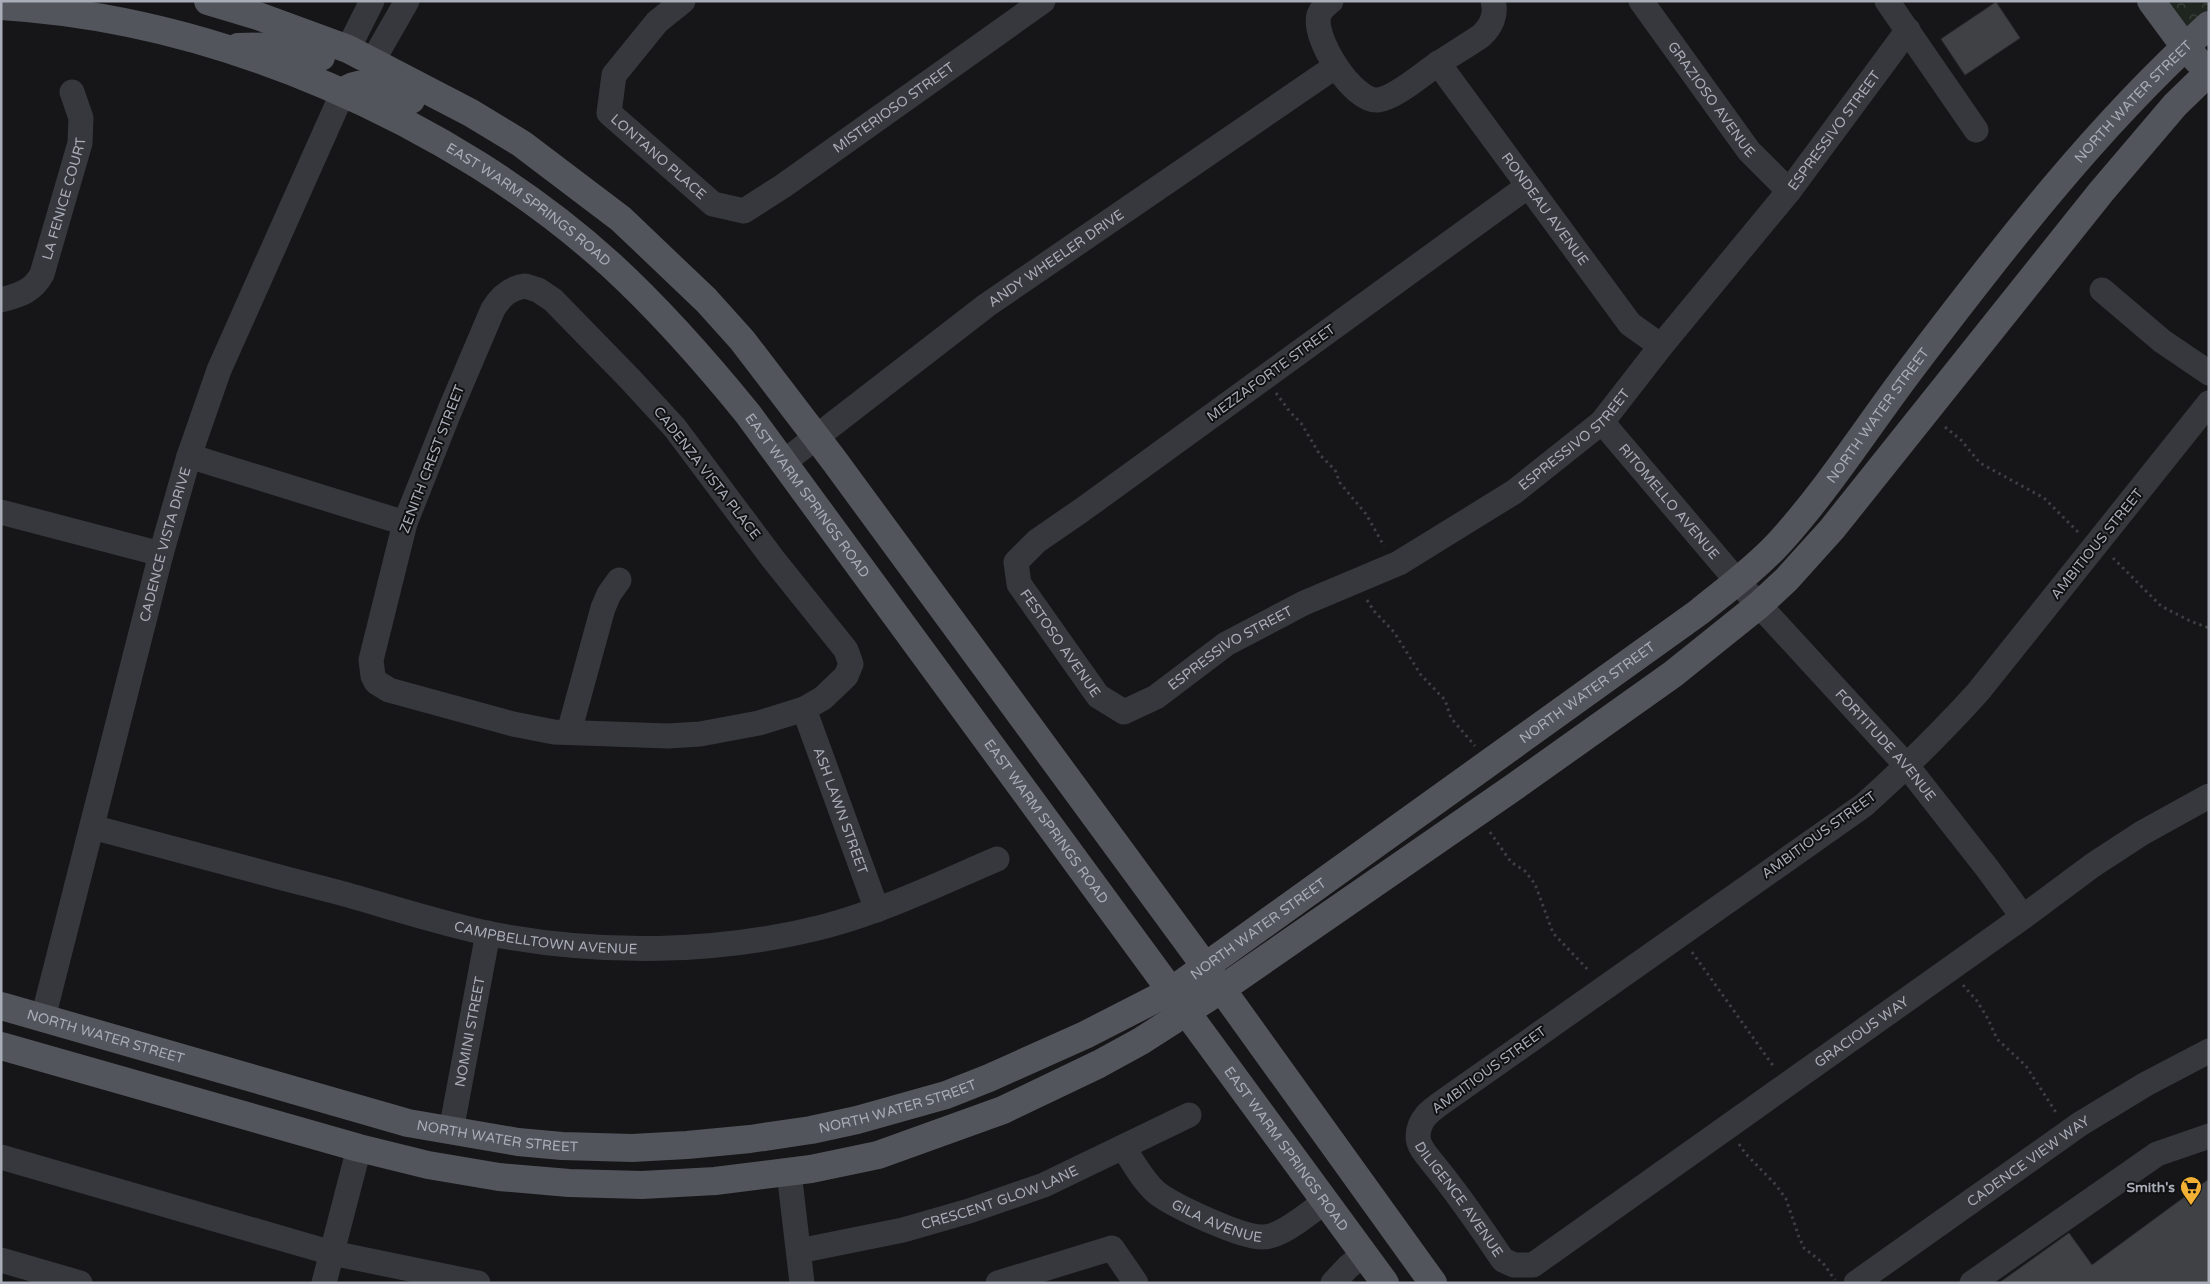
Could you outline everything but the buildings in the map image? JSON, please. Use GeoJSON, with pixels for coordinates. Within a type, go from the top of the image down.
{"type":"FeatureCollection","features":[{"type":"Feature","properties":{"kind":"main road"},"geometry":{"type":"LineString","coordinates":[[208,1],[258,16],[348,49],[471,113],[522,144],[621,219],[706,300],[742,340],[816,436],[1222,989],[1433,1283]]}},
{"type":"Feature","properties":{"kind":"main road"},"geometry":{"type":"LineString","coordinates":[[2151,1],[2185,47],[2209,73]]}},
{"type":"Feature","properties":{"kind":"main road","name":"EAST WARM SPRINGS ROAD"},"geometry":{"type":"LineString","coordinates":[[1,6],[80,15],[133,25],[243,54],[343,92],[450,148],[499,179],[546,212],[610,264],[667,319],[711,368],[784,462],[1385,1283]]}},
{"type":"Feature","properties":{"kind":"main road","name":"NORTH WATER STREET"},"geometry":{"type":"LineString","coordinates":[[1,1046],[359,1148],[446,1168],[500,1177],[569,1183],[642,1185],[706,1182],[789,1172],[878,1155],[1003,1110],[1100,1064],[1141,1041],[1178,1001],[1205,966],[1699,612],[1737,581],[1779,543],[1814,502],[1913,366],[2066,170],[2155,74],[2209,25]]}},
{"type":"Feature","properties":{"kind":"main road"},"geometry":{"type":"LineString","coordinates":[[219,47],[284,46],[337,60],[372,62]]}},
{"type":"Feature","properties":{"kind":"main road","name":"NORTH WATER STREET"},"geometry":{"type":"LineString","coordinates":[[1,1006],[363,1110],[451,1131],[526,1143],[632,1148],[750,1139],[811,1130],[866,1118],[946,1095],[1178,1001],[1222,989],[1673,674],[1759,605],[1787,579],[1832,529],[2101,192],[2175,105],[2209,73]]}},
{"type":"Feature","properties":{"kind":"main road"},"geometry":{"type":"LineString","coordinates":[[343,92],[351,85],[363,83],[381,87],[522,144]]}},
{"type":"Feature","properties":{"kind":"main road"},"geometry":{"type":"LineString","coordinates":[[1,1027],[24,1025],[44,1018]]}},
{"type":"Feature","properties":{"kind":"street"},"geometry":{"type":"LineString","coordinates":[[348,49],[372,1]]}},
{"type":"Feature","properties":{"kind":"street"},"geometry":{"type":"LineString","coordinates":[[372,62],[407,1]]}},
{"type":"Feature","properties":{"kind":"street","name":"LONTANO PLACE"},"geometry":{"type":"LineString","coordinates":[[683,1],[657,22],[614,75],[609,113],[713,204],[744,211]]}},
{"type":"Feature","properties":{"kind":"street","name":"MISTERIOSO STREET"},"geometry":{"type":"LineString","coordinates":[[744,211],[783,186],[1043,1]]}},
{"type":"Feature","properties":{"kind":"street"},"geometry":{"type":"LineString","coordinates":[[1331,1],[1322,8],[1318,17],[1325,47],[1336,66],[1353,88],[1364,96],[1376,100],[1394,93],[1482,36],[1490,27],[1494,15],[1493,1]]}},
{"type":"Feature","properties":{"kind":"street","name":"GRAZIOSO AVENUE"},"geometry":{"type":"LineString","coordinates":[[1641,1],[1749,151],[1789,191]]}},
{"type":"Feature","properties":{"kind":"street"},"geometry":{"type":"LineString","coordinates":[[1887,1],[1976,130]]}},
{"type":"Feature","properties":{"kind":"street","name":"ESPRESSIVO STREET"},"geometry":{"type":"LineString","coordinates":[[1124,712],[1156,697],[1226,644],[1304,603],[1399,563],[1514,492],[1602,422],[1661,346],[1789,191],[1908,30]]}},
{"type":"Feature","properties":{"kind":"street","name":"RONDEAU AVENUE"},"geometry":{"type":"LineString","coordinates":[[1438,63],[1630,324],[1661,346]]}},
{"type":"Feature","properties":{"kind":"street","name":"ANDY WHEELER DRIVE"},"geometry":{"type":"LineString","coordinates":[[784,462],[987,305],[1336,66]]}},
{"type":"Feature","properties":{"kind":"street","name":"LA FENICE COURT"},"geometry":{"type":"LineString","coordinates":[[10,298],[36,285],[42,274],[80,143],[81,118],[72,92]]}},
{"type":"Feature","properties":{"kind":"street","name":"CADENCE VISTA DRIVE"},"geometry":{"type":"LineString","coordinates":[[44,1018],[161,554],[189,456],[219,370],[343,92]]}},
{"type":"Feature","properties":{"kind":"street","name":"MEZZAFORTE STREET"},"geometry":{"type":"LineString","coordinates":[[1016,562],[1037,541],[1528,186]]}},
{"type":"Feature","properties":{"kind":"street","name":"CADENZA VISTA PLACE"},"geometry":{"type":"LineString","coordinates":[[518,287],[525,286],[538,290],[553,300],[665,416],[767,552],[846,650],[851,664],[846,676],[840,684],[823,698],[804,709]]}},
{"type":"Feature","properties":{"kind":"street","name":"ZENITH CREST STREET"},"geometry":{"type":"LineString","coordinates":[[518,287],[506,294],[493,309],[405,523],[371,660],[372,676],[382,686],[414,698],[513,724],[568,732]]}},
{"type":"Feature","properties":{"kind":"street"},"geometry":{"type":"LineString","coordinates":[[2102,290],[2162,341],[2209,373]]}},
{"type":"Feature","properties":{"kind":"street","name":"AMBITIOUS STREET"},"geometry":{"type":"LineString","coordinates":[[1419,1125],[1429,1112],[1444,1101],[1864,805],[1907,766],[1938,736],[1978,692],[2209,403]]}},
{"type":"Feature","properties":{"kind":"street","name":"RITOMELLO AVENUE"},"geometry":{"type":"LineString","coordinates":[[1602,422],[1737,581]]}},
{"type":"Feature","properties":{"kind":"street"},"geometry":{"type":"LineString","coordinates":[[189,456],[405,523]]}},
{"type":"Feature","properties":{"kind":"street"},"geometry":{"type":"LineString","coordinates":[[1,512],[161,554]]}},
{"type":"Feature","properties":{"kind":"street","name":"FESTOSO AVENUE"},"geometry":{"type":"LineString","coordinates":[[1016,562],[1019,584],[1098,696],[1124,712]]}},
{"type":"Feature","properties":{"kind":"street"},"geometry":{"type":"LineString","coordinates":[[619,580],[609,594],[603,608],[568,732],[686,736],[759,723],[804,709]]}},
{"type":"Feature","properties":{"kind":"street","name":"FORTITUDE AVENUE"},"geometry":{"type":"LineString","coordinates":[[1737,581],[1907,766],[1975,852],[2023,917]]}},
{"type":"Feature","properties":{"kind":"street","name":"ASH LAWN STREET"},"geometry":{"type":"LineString","coordinates":[[804,709],[877,910]]}},
{"type":"Feature","properties":{"kind":"street","name":"GRACIOUS WAY"},"geometry":{"type":"LineString","coordinates":[[1514,1265],[1533,1265],[2023,917],[2093,864],[2142,833],[2208,797]]}},
{"type":"Feature","properties":{"kind":"street","name":"CAMPBELLTOWN AVENUE"},"geometry":{"type":"LineString","coordinates":[[92,827],[488,933],[562,945],[598,948],[710,945],[769,938],[826,926],[877,910],[997,859]]}},
{"type":"Feature","properties":{"kind":"street","name":"NOMINI STREET"},"geometry":{"type":"LineString","coordinates":[[451,1131],[488,933]]}},
{"type":"Feature","properties":{"kind":"street","name":"CADENCE VIEW WAY"},"geometry":{"type":"LineString","coordinates":[[1856,1283],[2069,1132],[2146,1084],[2209,1052]]}},
{"type":"Feature","properties":{"kind":"street","name":"CRESCENT GLOW LANE"},"geometry":{"type":"LineString","coordinates":[[799,1251],[903,1230],[969,1211],[1044,1185],[1189,1115]]}},
{"type":"Feature","properties":{"kind":"street","name":"DILIGENCE AVENUE"},"geometry":{"type":"LineString","coordinates":[[1419,1125],[1418,1139],[1424,1153],[1460,1196],[1502,1260],[1514,1265]]}},
{"type":"Feature","properties":{"kind":"street"},"geometry":{"type":"LineString","coordinates":[[1972,1283],[2157,1154],[2209,1136]]}},
{"type":"Feature","properties":{"kind":"street","name":"GILA AVENUE"},"geometry":{"type":"LineString","coordinates":[[1123,1147],[1157,1193],[1172,1202],[1244,1235],[1263,1238],[1282,1232],[1326,1201]]}},
{"type":"Feature","properties":{"kind":"street"},"geometry":{"type":"LineString","coordinates":[[324,1283],[359,1148]]}},
{"type":"Feature","properties":{"kind":"street"},"geometry":{"type":"LineString","coordinates":[[1,1157],[332,1254],[478,1283]]}},
{"type":"Feature","properties":{"kind":"street"},"geometry":{"type":"LineString","coordinates":[[789,1172],[802,1283]]}},
{"type":"Feature","properties":{"kind":"street"},"geometry":{"type":"LineString","coordinates":[[998,1283],[1112,1248],[1136,1283]]}},
{"type":"Feature","properties":{"kind":"street"},"geometry":{"type":"LineString","coordinates":[[1333,1283],[1364,1254]]}},
{"type":"Feature","properties":{"kind":"street"},"geometry":{"type":"LineString","coordinates":[[5,1268],[80,1283]]}},
{"type":"Feature","properties":{"kind":"path"},"geometry":{"type":"LineString","coordinates":[[1266,377],[1290,412],[1301,422],[1320,455],[1336,470],[1340,483],[1366,514],[1385,549],[1399,563]]}},
{"type":"Feature","properties":{"kind":"path"},"geometry":{"type":"LineString","coordinates":[[1945,427],[1961,440],[1980,463],[2044,498],[2077,532],[2116,561],[2161,606],[2190,621],[2209,628]]}},
{"type":"Feature","properties":{"kind":"path"},"geometry":{"type":"LineString","coordinates":[[1356,582],[1374,611],[1394,632],[1420,675],[1445,700],[1451,718],[1488,762]]}},
{"type":"Feature","properties":{"kind":"path"},"geometry":{"type":"LineString","coordinates":[[1476,813],[1511,862],[1525,871],[1535,884],[1553,933],[1588,968],[1602,990]]}},
{"type":"Feature","properties":{"kind":"path"},"geometry":{"type":"LineString","coordinates":[[1679,936],[1787,1084]]}},
{"type":"Feature","properties":{"kind":"path"},"geometry":{"type":"LineString","coordinates":[[1950,968],[1977,1001],[1997,1039],[2026,1066],[2034,1077],[2069,1132]]}},
{"type":"Feature","properties":{"kind":"path"},"geometry":{"type":"LineString","coordinates":[[1727,1126],[1745,1153],[1786,1198],[1798,1237],[1804,1248],[1823,1263],[1837,1283]]}},
{"type":"Feature","properties":{"kind":"green space"},"geometry":{"type":"Polygon","coordinates":[[[2162,1],[2209,1],[2209,10],[2188,31],[2162,1]]]}},
{"type":"Feature","properties":{"kind":"place","name":"Smith's"},"geometry":{"type":"Point","coordinates":[2191,1206]}}]}
